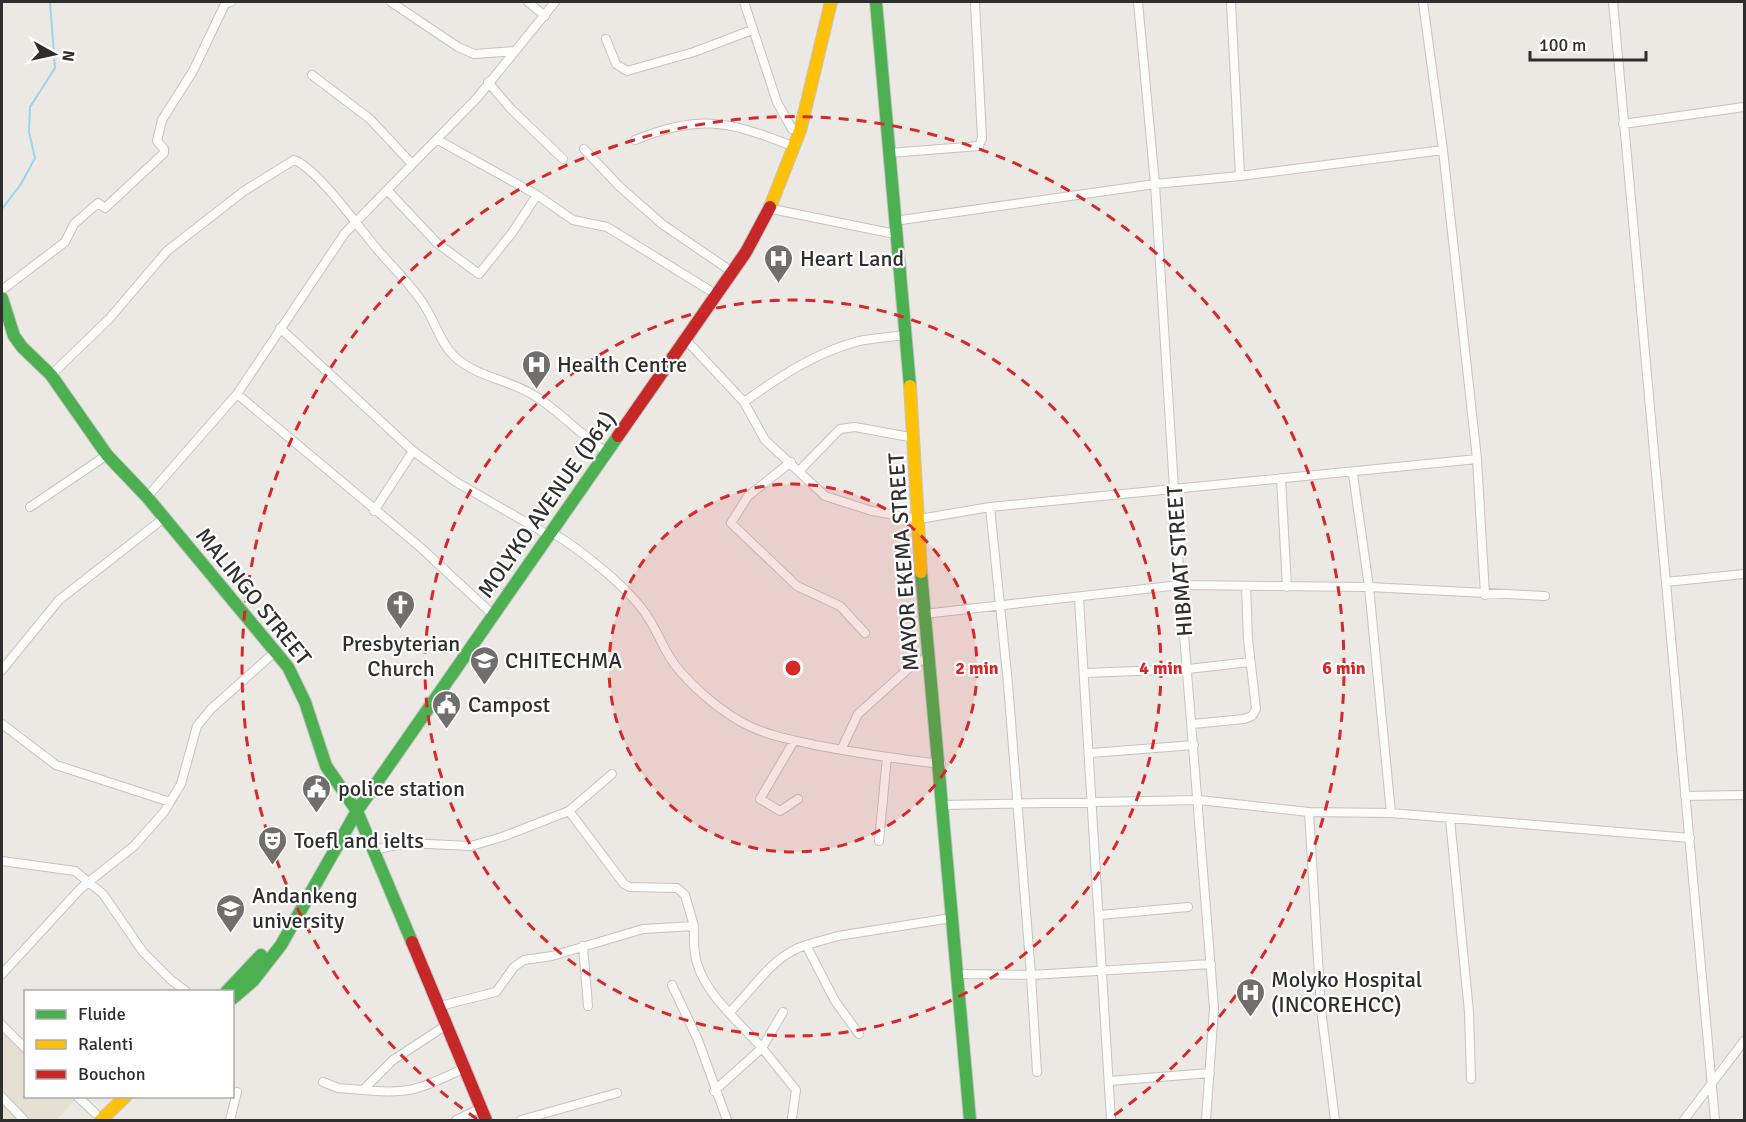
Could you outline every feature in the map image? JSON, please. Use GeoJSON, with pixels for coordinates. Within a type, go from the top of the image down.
{"type":"FeatureCollection","features":[{"type":"Feature","properties":{"kind":"main road","name":"MOLYKO AVENUE (D61)"},"geometry":{"type":"LineString","coordinates":[[234,997],[253,981],[281,945],[355,807],[547,532],[726,267],[761,207],[787,144],[822,2]]}},
{"type":"Feature","properties":{"kind":"main road","name":"MOLYKO AVENUE (D61)"},"geometry":{"type":"LineString","coordinates":[[603,450],[734,272],[772,209],[804,124],[831,2]]}},
{"type":"Feature","properties":{"kind":"main road","name":"MAYOR EKEMA STREET"},"geometry":{"type":"LineString","coordinates":[[876,2],[915,438],[924,614],[941,764],[955,974],[970,1120]]}},
{"type":"Feature","properties":{"kind":"main road","name":"MALINGO STREET"},"geometry":{"type":"LineString","coordinates":[[2,298],[14,336],[51,375],[107,455],[147,497],[288,667],[302,693],[326,766],[355,807],[448,1024],[486,1120]]}},
{"type":"Feature","properties":{"kind":"main road","name":"MOLYKO AVENUE (D61)"},"geometry":{"type":"LineString","coordinates":[[228,990],[249,970],[276,936],[355,807],[488,610],[547,532]]}},
{"type":"Feature","properties":{"kind":"main road"},"geometry":{"type":"LineString","coordinates":[[95,1118],[111,1098]]}},
{"type":"Feature","properties":{"kind":"main road"},"geometry":{"type":"LineString","coordinates":[[95,1118],[123,1098]]}},
{"type":"Feature","properties":{"kind":"street"},"geometry":{"type":"LineString","coordinates":[[2,290],[65,243],[74,224],[98,203],[105,208],[164,153],[164,149],[157,141],[158,128],[193,70],[225,4],[231,2]]}},
{"type":"Feature","properties":{"kind":"street"},"geometry":{"type":"LineString","coordinates":[[391,2],[458,47],[474,54],[515,51]]}},
{"type":"Feature","properties":{"kind":"street"},"geometry":{"type":"LineString","coordinates":[[528,2],[545,16]]}},
{"type":"Feature","properties":{"kind":"street"},"geometry":{"type":"LineString","coordinates":[[147,497],[237,394],[324,262],[357,221],[477,98],[555,2]]}},
{"type":"Feature","properties":{"kind":"street"},"geometry":{"type":"LineString","coordinates":[[744,2],[777,102],[792,129]]}},
{"type":"Feature","properties":{"kind":"street"},"geometry":{"type":"LineString","coordinates":[[889,153],[978,146],[982,138],[975,2]]}},
{"type":"Feature","properties":{"kind":"street","name":"HIBMAT STREET"},"geometry":{"type":"LineString","coordinates":[[1138,2],[1155,184],[1180,585],[1214,1008],[1206,1120]]}},
{"type":"Feature","properties":{"kind":"street"},"geometry":{"type":"LineString","coordinates":[[1231,2],[1240,176]]}},
{"type":"Feature","properties":{"kind":"street"},"geometry":{"type":"LineString","coordinates":[[1423,2],[1443,150],[1476,459],[1485,595]]}},
{"type":"Feature","properties":{"kind":"street"},"geometry":{"type":"LineString","coordinates":[[1613,2],[1715,1120]]}},
{"type":"Feature","properties":{"kind":"street"},"geometry":{"type":"LineString","coordinates":[[606,39],[616,64],[627,71],[694,52],[752,30]]}},
{"type":"Feature","properties":{"kind":"street"},"geometry":{"type":"LineString","coordinates":[[312,75],[370,119],[412,164]]}},
{"type":"Feature","properties":{"kind":"street"},"geometry":{"type":"LineString","coordinates":[[488,82],[511,109],[563,159]]}},
{"type":"Feature","properties":{"kind":"street"},"geometry":{"type":"LineString","coordinates":[[1623,124],[1744,107]]}},
{"type":"Feature","properties":{"kind":"street"},"geometry":{"type":"LineString","coordinates":[[635,140],[688,123],[707,123],[739,127],[787,144]]}},
{"type":"Feature","properties":{"kind":"street"},"geometry":{"type":"LineString","coordinates":[[438,140],[537,195],[573,220],[607,227],[710,290]]}},
{"type":"Feature","properties":{"kind":"street"},"geometry":{"type":"LineString","coordinates":[[584,149],[619,186],[662,224],[726,267]]}},
{"type":"Feature","properties":{"kind":"street"},"geometry":{"type":"LineString","coordinates":[[772,209],[895,228],[1155,184],[1240,176],[1443,150]]}},
{"type":"Feature","properties":{"kind":"street"},"geometry":{"type":"LineString","coordinates":[[51,375],[109,319],[167,251],[211,215],[289,161],[297,161],[357,221],[376,249],[411,285],[426,307],[446,347],[455,357],[482,374],[534,395],[603,450]]}},
{"type":"Feature","properties":{"kind":"street"},"geometry":{"type":"LineString","coordinates":[[388,190],[437,243],[478,274],[512,233],[537,195]]}},
{"type":"Feature","properties":{"kind":"street"},"geometry":{"type":"LineString","coordinates":[[280,328],[413,452],[456,482],[585,553],[650,620],[660,642],[679,670],[709,698],[749,726],[794,741],[887,758],[941,764]]}},
{"type":"Feature","properties":{"kind":"street"},"geometry":{"type":"LineString","coordinates":[[744,402],[788,371],[842,347],[859,341],[904,335]]}},
{"type":"Feature","properties":{"kind":"street"},"geometry":{"type":"LineString","coordinates":[[686,340],[744,402],[765,440],[800,470],[825,496],[891,516],[919,519],[990,507],[1281,478],[1353,474],[1476,459]]}},
{"type":"Feature","properties":{"kind":"street"},"geometry":{"type":"LineString","coordinates":[[237,394],[318,459],[374,511],[420,547],[488,610]]}},
{"type":"Feature","properties":{"kind":"street"},"geometry":{"type":"LineString","coordinates":[[800,470],[840,429],[855,427],[915,438]]}},
{"type":"Feature","properties":{"kind":"street"},"geometry":{"type":"LineString","coordinates":[[374,511],[384,499],[399,469],[413,452]]}},
{"type":"Feature","properties":{"kind":"street"},"geometry":{"type":"LineString","coordinates":[[30,507],[107,455]]}},
{"type":"Feature","properties":{"kind":"street"},"geometry":{"type":"LineString","coordinates":[[791,462],[748,496],[731,523],[797,586],[840,606],[865,633]]}},
{"type":"Feature","properties":{"kind":"street"},"geometry":{"type":"LineString","coordinates":[[1353,474],[1369,587],[1391,813]]}},
{"type":"Feature","properties":{"kind":"street"},"geometry":{"type":"LineString","coordinates":[[1281,478],[1287,587]]}},
{"type":"Feature","properties":{"kind":"street"},"geometry":{"type":"LineString","coordinates":[[990,507],[1019,803],[1037,1072]]}},
{"type":"Feature","properties":{"kind":"street"},"geometry":{"type":"LineString","coordinates":[[2,670],[59,600],[164,518]]}},
{"type":"Feature","properties":{"kind":"street"},"geometry":{"type":"LineString","coordinates":[[1666,582],[1744,574]]}},
{"type":"Feature","properties":{"kind":"street"},"geometry":{"type":"LineString","coordinates":[[924,614],[1180,585],[1369,587],[1485,595],[1545,596]]}},
{"type":"Feature","properties":{"kind":"street"},"geometry":{"type":"LineString","coordinates":[[1192,724],[1244,719],[1252,716],[1256,709],[1246,586]]}},
{"type":"Feature","properties":{"kind":"street"},"geometry":{"type":"LineString","coordinates":[[1079,598],[1091,753],[1111,1120]]}},
{"type":"Feature","properties":{"kind":"street"},"geometry":{"type":"LineString","coordinates":[[2,974],[81,888],[134,846],[170,802],[181,784],[197,726],[211,709],[276,651]]}},
{"type":"Feature","properties":{"kind":"street"},"geometry":{"type":"LineString","coordinates":[[841,750],[858,714],[908,669],[930,655]]}},
{"type":"Feature","properties":{"kind":"street"},"geometry":{"type":"LineString","coordinates":[[1085,674],[1188,669],[1251,662]]}},
{"type":"Feature","properties":{"kind":"street"},"geometry":{"type":"LineString","coordinates":[[2,724],[56,765],[170,802]]}},
{"type":"Feature","properties":{"kind":"street"},"geometry":{"type":"LineString","coordinates":[[794,741],[760,799],[780,810],[798,799]]}},
{"type":"Feature","properties":{"kind":"street"},"geometry":{"type":"LineString","coordinates":[[1091,753],[1194,745]]}},
{"type":"Feature","properties":{"kind":"street"},"geometry":{"type":"LineString","coordinates":[[879,840],[887,758]]}},
{"type":"Feature","properties":{"kind":"street"},"geometry":{"type":"LineString","coordinates":[[373,850],[407,843],[471,846],[502,837],[569,811],[612,774]]}},
{"type":"Feature","properties":{"kind":"street"},"geometry":{"type":"LineString","coordinates":[[1685,796],[1744,795]]}},
{"type":"Feature","properties":{"kind":"street"},"geometry":{"type":"LineString","coordinates":[[944,805],[1092,800],[1199,800],[1309,812],[1391,813],[1690,838]]}},
{"type":"Feature","properties":{"kind":"street"},"geometry":{"type":"LineString","coordinates":[[569,811],[624,884],[630,887],[677,888],[685,895],[694,926],[695,956],[699,971],[710,988],[796,1090],[792,1118]]}},
{"type":"Feature","properties":{"kind":"street"},"geometry":{"type":"LineString","coordinates":[[1309,812],[1321,1009],[1335,1120]]}},
{"type":"Feature","properties":{"kind":"street"},"geometry":{"type":"LineString","coordinates":[[1450,819],[1469,1012],[1471,1079]]}},
{"type":"Feature","properties":{"kind":"street"},"geometry":{"type":"LineString","coordinates":[[2,861],[75,871],[103,894],[143,952],[184,990]]}},
{"type":"Feature","properties":{"kind":"street"},"geometry":{"type":"LineString","coordinates":[[1100,915],[1188,907]]}},
{"type":"Feature","properties":{"kind":"street"},"geometry":{"type":"LineString","coordinates":[[730,1012],[756,987],[772,964],[790,950],[849,934],[951,918]]}},
{"type":"Feature","properties":{"kind":"street"},"geometry":{"type":"LineString","coordinates":[[440,1006],[496,992],[518,963],[643,929],[694,926]]}},
{"type":"Feature","properties":{"kind":"street"},"geometry":{"type":"LineString","coordinates":[[806,945],[835,1000],[859,1034]]}},
{"type":"Feature","properties":{"kind":"street"},"geometry":{"type":"LineString","coordinates":[[583,946],[588,1006]]}},
{"type":"Feature","properties":{"kind":"street"},"geometry":{"type":"LineString","coordinates":[[955,974],[1031,975],[1211,964]]}},
{"type":"Feature","properties":{"kind":"street"},"geometry":{"type":"LineString","coordinates":[[672,985],[698,1040],[714,1091],[727,1120]]}},
{"type":"Feature","properties":{"kind":"street"},"geometry":{"type":"LineString","coordinates":[[714,1091],[762,1048],[783,1012]]}},
{"type":"Feature","properties":{"kind":"street"},"geometry":{"type":"LineString","coordinates":[[363,1090],[393,1060],[448,1024]]}},
{"type":"Feature","properties":{"kind":"street"},"geometry":{"type":"LineString","coordinates":[[2,1025],[24,1047]]}},
{"type":"Feature","properties":{"kind":"street"},"geometry":{"type":"LineString","coordinates":[[1684,1120],[1744,1041]]}},
{"type":"Feature","properties":{"kind":"street"},"geometry":{"type":"LineString","coordinates":[[323,1082],[345,1089],[399,1094],[415,1091],[465,1068]]}},
{"type":"Feature","properties":{"kind":"street"},"geometry":{"type":"LineString","coordinates":[[1109,1081],[1210,1072]]}},
{"type":"Feature","properties":{"kind":"street"},"geometry":{"type":"LineString","coordinates":[[230,1120],[237,1092]]}},
{"type":"Feature","properties":{"kind":"street"},"geometry":{"type":"LineString","coordinates":[[521,1120],[617,1093]]}},
{"type":"Feature","properties":{"kind":"street"},"geometry":{"type":"LineString","coordinates":[[2,1097],[24,1120]]}},
{"type":"Feature","properties":{"kind":"street"},"geometry":{"type":"LineString","coordinates":[[79,1098],[95,1118]]}},
{"type":"Feature","properties":{"kind":"street"},"geometry":{"type":"LineString","coordinates":[[456,1120],[481,1108]]}},
{"type":"Feature","properties":{"kind":"shaded area"},"geometry":{"type":"Polygon","coordinates":[[[2,1029],[24,1051],[24,1098],[76,1099],[56,1120],[2,1120],[2,1029]]]}},
{"type":"Feature","properties":{"kind":"waterway"},"geometry":{"type":"LineString","coordinates":[[2,209],[21,184],[35,158],[29,132],[30,107],[55,68],[50,2]]}},
{"type":"Feature","properties":{"kind":"traffic: fast"},"geometry":{"type":"LineString","coordinates":[[876,2],[910,386]]}},
{"type":"Feature","properties":{"kind":"traffic: fast"},"geometry":{"type":"LineString","coordinates":[[2,298],[14,336],[22,347],[51,375],[107,455],[147,497],[288,667],[305,702],[326,766],[357,811],[412,942]]}},
{"type":"Feature","properties":{"kind":"traffic: fast"},"geometry":{"type":"LineString","coordinates":[[234,997],[253,981],[281,945],[357,811],[618,436]]}},
{"type":"Feature","properties":{"kind":"traffic: fast"},"geometry":{"type":"LineString","coordinates":[[921,572],[970,1120]]}},
{"type":"Feature","properties":{"kind":"traffic: fast"},"geometry":{"type":"LineString","coordinates":[[228,990],[261,955]]}},
{"type":"Feature","properties":{"kind":"traffic: slow"},"geometry":{"type":"LineString","coordinates":[[770,207],[800,131],[831,2]]}},
{"type":"Feature","properties":{"kind":"traffic: slow"},"geometry":{"type":"LineString","coordinates":[[910,386],[921,572]]}},
{"type":"Feature","properties":{"kind":"traffic: slow"},"geometry":{"type":"LineString","coordinates":[[101,1120],[124,1098]]}},
{"type":"Feature","properties":{"kind":"traffic: jam"},"geometry":{"type":"LineString","coordinates":[[618,436],[746,252],[770,207]]}},
{"type":"Feature","properties":{"kind":"traffic: jam"},"geometry":{"type":"LineString","coordinates":[[412,942],[486,1120]]}},
{"type":"Feature","properties":{"kind":"place","name":"Heart Land"},"geometry":{"type":"Point","coordinates":[779,284]}},
{"type":"Feature","properties":{"kind":"place","name":"Health Centre"},"geometry":{"type":"Point","coordinates":[536,390]}},
{"type":"Feature","properties":{"kind":"place","name":"Presbyterian Church"},"geometry":{"type":"Point","coordinates":[401,630]}},
{"type":"Feature","properties":{"kind":"place","name":"CHITECHMA"},"geometry":{"type":"Point","coordinates":[484,686]}},
{"type":"Feature","properties":{"kind":"place","name":"Campost"},"geometry":{"type":"Point","coordinates":[447,730]}},
{"type":"Feature","properties":{"kind":"place","name":"police station"},"geometry":{"type":"Point","coordinates":[317,814]}},
{"type":"Feature","properties":{"kind":"place","name":"Toefl and ielts"},"geometry":{"type":"Point","coordinates":[273,866]}},
{"type":"Feature","properties":{"kind":"place","name":"Andankeng university"},"geometry":{"type":"Point","coordinates":[231,934]}},
{"type":"Feature","properties":{"kind":"place","name":"Molyko Hospital (INCOREHCC)"},"geometry":{"type":"Point","coordinates":[1250,1018]}}]}
